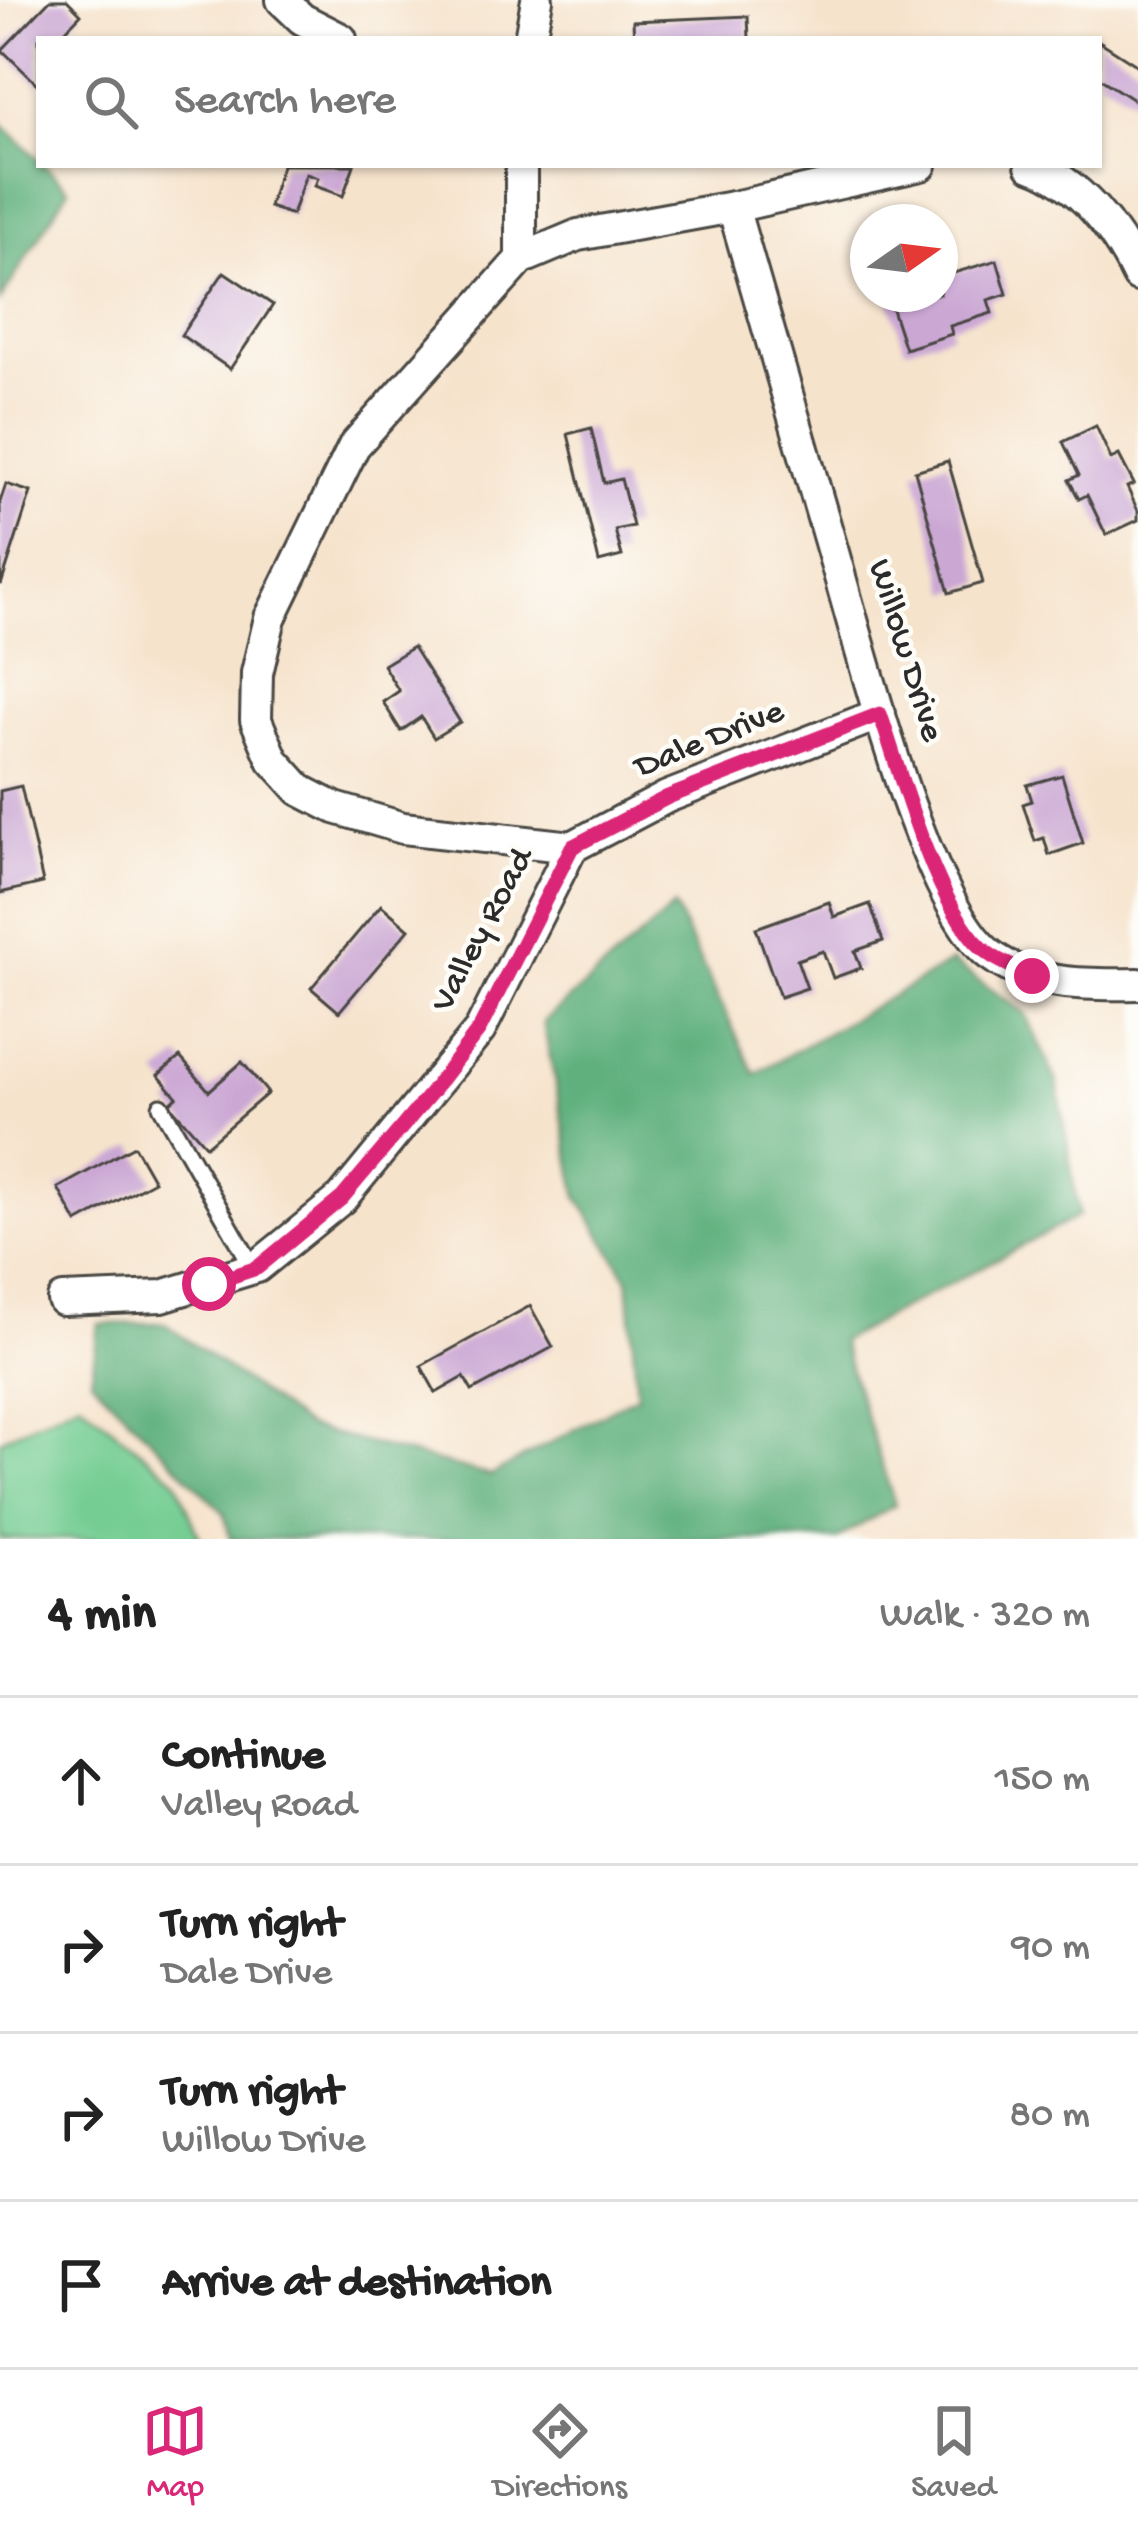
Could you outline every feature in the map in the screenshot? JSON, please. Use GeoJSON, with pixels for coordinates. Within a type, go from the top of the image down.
{"type":"FeatureCollection","features":[{"type":"Feature","properties":{"kind":"street"},"geometry":{"type":"LineString","coordinates":[[282,0],[302,19],[335,36]]}},
{"type":"Feature","properties":{"kind":"street"},"geometry":{"type":"LineString","coordinates":[[531,36],[537,0]]}},
{"type":"Feature","properties":{"kind":"street"},"geometry":{"type":"LineString","coordinates":[[521,168],[521,259],[578,235],[908,168]]}},
{"type":"Feature","properties":{"kind":"street"},"geometry":{"type":"LineString","coordinates":[[1040,168],[1090,202],[1138,276]]}},
{"type":"Feature","properties":{"kind":"street","name":"Willow Drive"},"geometry":{"type":"LineString","coordinates":[[733,207],[880,714],[921,834],[957,917],[989,954],[1032,976],[1079,984],[1138,984]]}},
{"type":"Feature","properties":{"kind":"street","name":"Valley Road"},"geometry":{"type":"LineString","coordinates":[[63,1300],[162,1296],[254,1269],[342,1198],[479,1030],[572,847],[403,828],[335,808],[300,790],[273,760],[256,720],[257,673],[270,618],[354,446],[521,259]]}},
{"type":"Feature","properties":{"kind":"street","name":"Dale Drive"},"geometry":{"type":"LineString","coordinates":[[572,847],[668,797],[880,714]]}},
{"type":"Feature","properties":{"kind":"lane"},"geometry":{"type":"LineString","coordinates":[[161,1106],[254,1269]]}},
{"type":"Feature","properties":{"kind":"green space"},"geometry":{"type":"Polygon","coordinates":[[[0,122],[36,157],[36,168],[47,168],[69,189],[0,301],[0,122]]]}},
{"type":"Feature","properties":{"kind":"green space"},"geometry":{"type":"Polygon","coordinates":[[[674,907],[755,1074],[952,962],[1025,1013],[1057,1082],[1079,1216],[841,1341],[895,1505],[837,1539],[230,1539],[224,1513],[91,1379],[99,1324],[164,1323],[307,1427],[491,1476],[637,1395],[628,1279],[578,1197],[543,1022],[674,907]]]}},
{"type":"Feature","properties":{"kind":"green space"},"geometry":{"type":"Polygon","coordinates":[[[80,1401],[177,1481],[200,1539],[0,1539],[0,1440],[80,1401]]]}},
{"type":"Feature","properties":{"kind":"building"},"geometry":{"type":"Polygon","coordinates":[[[50,0],[67,0],[81,14],[60,36],[36,36],[36,83],[2,50],[50,0]]]}},
{"type":"Feature","properties":{"kind":"building"},"geometry":{"type":"Polygon","coordinates":[[[748,16],[749,36],[634,36],[633,21],[748,16]]]}},
{"type":"Feature","properties":{"kind":"building"},"geometry":{"type":"Polygon","coordinates":[[[1102,43],[1138,66],[1138,103],[1102,80],[1102,43]]]}},
{"type":"Feature","properties":{"kind":"building"},"geometry":{"type":"Polygon","coordinates":[[[281,168],[353,168],[343,196],[315,186],[318,178],[306,174],[292,215],[269,207],[281,168]]]}},
{"type":"Feature","properties":{"kind":"building"},"geometry":{"type":"Polygon","coordinates":[[[997,260],[1007,294],[988,300],[992,313],[950,326],[952,334],[905,349],[893,312],[958,312],[958,272],[997,260]]]}},
{"type":"Feature","properties":{"kind":"building"},"geometry":{"type":"Polygon","coordinates":[[[224,272],[273,305],[230,369],[181,335],[224,272]]]}},
{"type":"Feature","properties":{"kind":"building"},"geometry":{"type":"Polygon","coordinates":[[[1096,426],[1111,459],[1119,455],[1134,484],[1127,487],[1138,511],[1138,520],[1106,535],[1087,495],[1079,499],[1069,480],[1079,475],[1063,442],[1096,426]]]}},
{"type":"Feature","properties":{"kind":"building"},"geometry":{"type":"Polygon","coordinates":[[[591,428],[604,483],[621,479],[633,526],[615,530],[622,556],[599,562],[568,434],[591,428]]]}},
{"type":"Feature","properties":{"kind":"building"},"geometry":{"type":"Polygon","coordinates":[[[948,461],[983,583],[949,593],[915,471],[948,461]]]}},
{"type":"Feature","properties":{"kind":"building"},"geometry":{"type":"Polygon","coordinates":[[[6,484],[31,492],[1,585],[0,502],[6,484]]]}},
{"type":"Feature","properties":{"kind":"building"},"geometry":{"type":"Polygon","coordinates":[[[413,647],[460,722],[434,738],[421,717],[401,731],[383,702],[399,691],[383,665],[413,647]]]}},
{"type":"Feature","properties":{"kind":"building"},"geometry":{"type":"Polygon","coordinates":[[[1062,775],[1083,843],[1049,855],[1044,838],[1035,841],[1023,804],[1032,801],[1027,785],[1062,775]]]}},
{"type":"Feature","properties":{"kind":"building"},"geometry":{"type":"Polygon","coordinates":[[[21,786],[43,883],[0,893],[0,791],[21,786]]]}},
{"type":"Feature","properties":{"kind":"building"},"geometry":{"type":"Polygon","coordinates":[[[829,902],[834,917],[870,904],[883,941],[855,951],[861,968],[833,978],[823,951],[797,960],[807,988],[780,997],[756,928],[829,902]]]}},
{"type":"Feature","properties":{"kind":"building"},"geometry":{"type":"Polygon","coordinates":[[[381,905],[409,929],[339,1012],[311,988],[381,905]]]}},
{"type":"Feature","properties":{"kind":"building"},"geometry":{"type":"Polygon","coordinates":[[[180,1057],[209,1091],[242,1062],[268,1093],[206,1146],[169,1104],[177,1097],[158,1075],[180,1057]]]}},
{"type":"Feature","properties":{"kind":"building"},"geometry":{"type":"Polygon","coordinates":[[[134,1146],[154,1181],[77,1223],[58,1188],[134,1146]]]}},
{"type":"Feature","properties":{"kind":"building"},"geometry":{"type":"Polygon","coordinates":[[[530,1306],[553,1347],[472,1391],[464,1377],[436,1393],[421,1366],[530,1306]]]}},
{"type":"Feature","properties":{"kind":"route"},"geometry":{"type":"LineString","coordinates":[[209,1284],[257,1268],[342,1198],[430,1094],[479,1030],[572,847],[668,797],[880,714],[921,834],[957,917],[989,954],[1032,976]]}}]}
